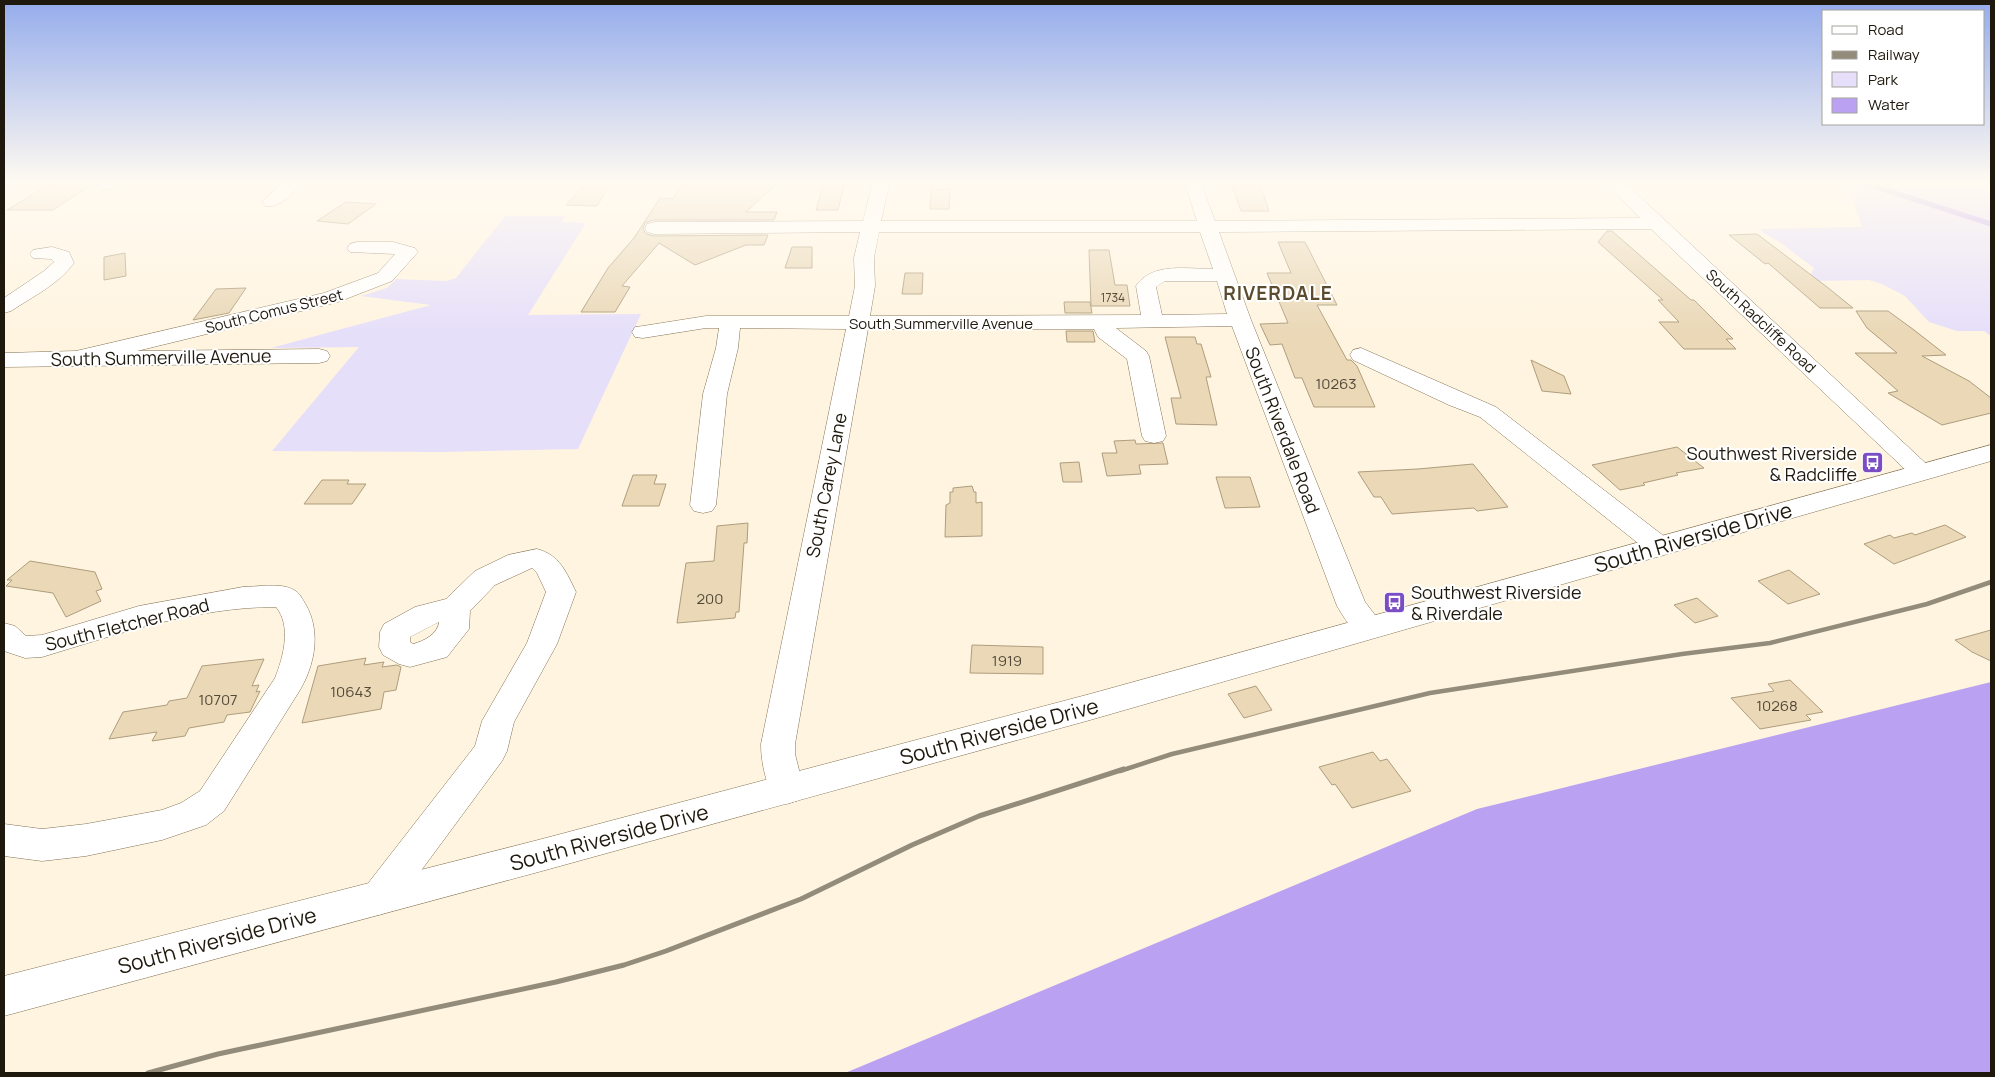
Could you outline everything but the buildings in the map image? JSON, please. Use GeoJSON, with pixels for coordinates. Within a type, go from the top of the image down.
{"type":"FeatureCollection","features":[{"type":"Feature","properties":{"kind":"street","name":"South Carey Lane"},"geometry":{"type":"LineString","coordinates":[[786,790],[778,754],[778,744],[865,286],[864,258],[870,231]]}},
{"type":"Feature","properties":{"kind":"street","name":"South Riverdale Road"},"geometry":{"type":"LineString","coordinates":[[1209,231],[1240,320],[1352,606],[1370,628]]}},
{"type":"Feature","properties":{"kind":"street","name":"South Radcliffe Road"},"geometry":{"type":"LineString","coordinates":[[1665,231],[1921,472]]}},
{"type":"Feature","properties":{"kind":"street","name":"South Comus Street"},"geometry":{"type":"LineString","coordinates":[[76,358],[331,298],[385,277],[408,252],[394,248],[356,248]]}},
{"type":"Feature","properties":{"kind":"street"},"geometry":{"type":"LineString","coordinates":[[4,306],[51,275],[64,263],[62,256],[52,253],[40,254]]}},
{"type":"Feature","properties":{"kind":"street"},"geometry":{"type":"LineString","coordinates":[[1153,321],[1146,286],[1154,278],[1173,275],[1224,275]]}},
{"type":"Feature","properties":{"kind":"street","name":"South Summerville Avenue"},"geometry":{"type":"LineString","coordinates":[[643,332],[696,323],[730,322],[858,323],[1240,320]]}},
{"type":"Feature","properties":{"kind":"street"},"geometry":{"type":"LineString","coordinates":[[703,505],[715,394],[727,348],[730,322]]}},
{"type":"Feature","properties":{"kind":"street"},"geometry":{"type":"LineString","coordinates":[[1102,322],[1106,332],[1138,356],[1154,436]]}},
{"type":"Feature","properties":{"kind":"street","name":"South Summerville Avenue"},"geometry":{"type":"LineString","coordinates":[[4,360],[319,356]]}},
{"type":"Feature","properties":{"kind":"street"},"geometry":{"type":"LineString","coordinates":[[1361,356],[1457,400],[1488,412],[1659,546]]}},
{"type":"Feature","properties":{"kind":"street","name":"South Riverside Drive"},"geometry":{"type":"LineString","coordinates":[[4,996],[786,790],[1370,628],[1991,452]]}},
{"type":"Feature","properties":{"kind":"street"},"geometry":{"type":"LineString","coordinates":[[379,898],[490,751],[498,721],[542,644],[561,592],[549,567],[537,558],[518,562],[485,578],[455,608]]}},
{"type":"Feature","properties":{"kind":"street","name":"South Fletcher Road"},"geometry":{"type":"LineString","coordinates":[[4,634],[14,645],[26,648],[42,646],[139,617],[192,606],[243,597],[284,597],[292,604],[298,617],[300,639],[296,665],[289,682],[230,776],[212,801],[193,814],[162,825],[86,840],[42,845],[4,840]]}},
{"type":"Feature","properties":{"kind":"green space"},"geometry":{"type":"Polygon","coordinates":[[[493,231],[581,231],[528,315],[641,314],[578,449],[442,452],[272,451],[359,347],[271,348],[431,305],[361,296],[387,288],[396,279],[446,281],[456,278],[493,231]]]}},
{"type":"Feature","properties":{"kind":"green space"},"geometry":{"type":"Polygon","coordinates":[[[1991,231],[1991,336],[1984,331],[1957,331],[1929,322],[1905,296],[1882,284],[1869,280],[1815,281],[1810,275],[1814,268],[1778,241],[1762,232],[1991,231]]]}},
{"type":"Feature","properties":{"kind":"water"},"geometry":{"type":"Polygon","coordinates":[[[1991,682],[1991,1073],[845,1073],[1477,809],[1991,682]]]}},
{"type":"Feature","properties":{"kind":"railway"},"geometry":{"type":"LineString","coordinates":[[1120,771],[1172,754],[1430,693],[1682,654],[1770,643],[1927,604],[1991,582]]}},
{"type":"Feature","properties":{"kind":"railway"},"geometry":{"type":"LineString","coordinates":[[148,1073],[218,1054],[556,982],[624,965],[666,951],[801,899],[912,845],[979,816],[1124,769]]}},
{"type":"Feature","properties":{"kind":"place","name":"Southwest Riverside & Radcliffe"},"geometry":{"type":"Point","coordinates":[1873,463]}},
{"type":"Feature","properties":{"kind":"place","name":"Southwest Riverside & Riverdale"},"geometry":{"type":"Point","coordinates":[1395,602]}},
{"type":"Feature","properties":{"kind":"district","name":"RIVERDALE"},"geometry":{"type":"Point","coordinates":[1278,293]}}]}
